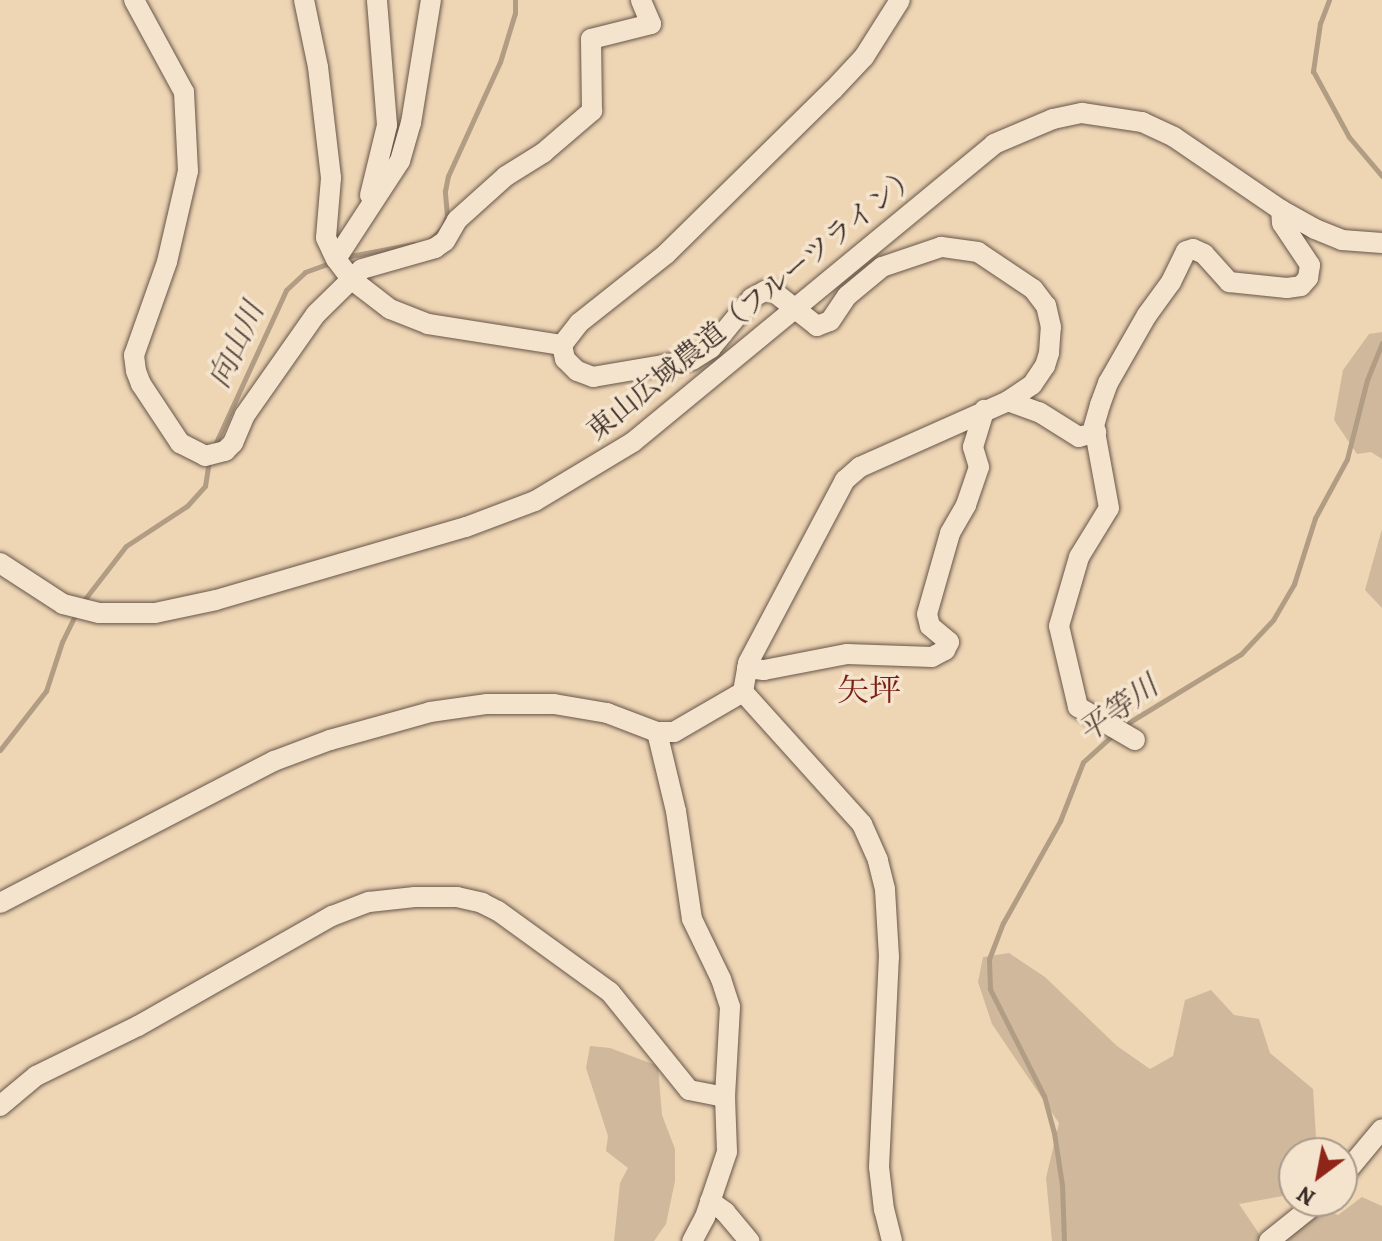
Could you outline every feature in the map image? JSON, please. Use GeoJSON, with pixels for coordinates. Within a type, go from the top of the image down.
{"type":"FeatureCollection","features":[{"type":"Feature","properties":{"kind":"street"},"geometry":{"type":"LineString","coordinates":[[134,0],[184,92],[188,171],[167,262],[134,355],[141,384],[180,443],[205,456],[225,451],[245,415],[316,314],[362,269],[435,248],[445,241],[457,220],[592,111],[591,39],[651,24],[641,0]]}},
{"type":"Feature","properties":{"kind":"street"},"geometry":{"type":"LineString","coordinates":[[304,0],[318,67],[331,178],[326,238],[336,259],[351,279],[390,309],[428,324],[562,345]]}},
{"type":"Feature","properties":{"kind":"street"},"geometry":{"type":"LineString","coordinates":[[364,218],[384,149],[387,125],[377,0]]}},
{"type":"Feature","properties":{"kind":"street"},"geometry":{"type":"LineString","coordinates":[[336,259],[400,161],[411,123],[431,0]]}},
{"type":"Feature","properties":{"kind":"street"},"geometry":{"type":"LineString","coordinates":[[743,692],[747,668],[845,480],[860,467],[1008,401],[1032,385],[1045,366],[1051,327],[1046,306],[1033,289],[978,252],[941,247],[882,267],[847,296],[830,321],[817,326],[774,292],[765,291],[752,298],[711,348],[692,360],[593,377],[577,371],[565,359],[562,345],[579,323],[666,254],[833,90],[864,57],[900,0]]}},
{"type":"Feature","properties":{"kind":"street","name":"東山広域農道（フルーツライン）"},"geometry":{"type":"LineString","coordinates":[[0,563],[63,604],[99,613],[155,613],[216,600],[466,527],[535,501],[633,442],[994,144],[1024,129],[1068,116],[1110,114],[1142,122],[1174,137],[1281,210],[1342,240],[1382,243]]}},
{"type":"Feature","properties":{"kind":"street"},"geometry":{"type":"LineString","coordinates":[[1131,738],[1078,707],[1059,626],[1079,557],[1109,508],[1094,426],[1108,383],[1147,315],[1171,282],[1186,251],[1193,249],[1204,254],[1229,282],[1287,288],[1301,286],[1308,278],[1310,265],[1282,223],[1281,210]]}},
{"type":"Feature","properties":{"kind":"street"},"geometry":{"type":"LineString","coordinates":[[1008,401],[1039,412],[1079,437],[1096,432]]}},
{"type":"Feature","properties":{"kind":"street"},"geometry":{"type":"LineString","coordinates":[[747,668],[764,670],[847,654],[932,657],[945,650],[949,642],[930,626],[927,614],[950,533],[966,505],[979,467],[973,447],[984,410]]}},
{"type":"Feature","properties":{"kind":"street"},"geometry":{"type":"LineString","coordinates":[[0,903],[274,761],[330,740],[430,712],[487,704],[554,704],[607,713],[657,732],[674,732],[743,692]]}},
{"type":"Feature","properties":{"kind":"street"},"geometry":{"type":"LineString","coordinates":[[743,692],[862,824],[878,860],[885,889],[889,957],[879,1167],[884,1210],[892,1241]]}},
{"type":"Feature","properties":{"kind":"street"},"geometry":{"type":"LineString","coordinates":[[657,732],[676,811],[692,919],[721,979],[730,1007],[725,1097],[727,1152],[692,1241]]}},
{"type":"Feature","properties":{"kind":"street"},"geometry":{"type":"LineString","coordinates":[[0,1106],[36,1076],[138,1026],[332,916],[369,902],[415,897],[457,897],[482,903],[498,911],[610,992],[689,1090],[725,1097]]}},
{"type":"Feature","properties":{"kind":"street"},"geometry":{"type":"LineString","coordinates":[[1358,1158],[1382,1129]]}},
{"type":"Feature","properties":{"kind":"street"},"geometry":{"type":"LineString","coordinates":[[710,1201],[725,1212],[749,1241]]}},
{"type":"Feature","properties":{"kind":"street"},"geometry":{"type":"LineString","coordinates":[[1269,1241],[1299,1217]]}},
{"type":"Feature","properties":{"kind":"shaded area"},"geometry":{"type":"Polygon","coordinates":[[[1382,332],[1382,459],[1371,452],[1357,454],[1334,420],[1343,370],[1369,334],[1382,332]]]}},
{"type":"Feature","properties":{"kind":"shaded area"},"geometry":{"type":"Polygon","coordinates":[[[1382,529],[1382,608],[1365,590],[1382,529]]]}},
{"type":"Feature","properties":{"kind":"shaded area"},"geometry":{"type":"Polygon","coordinates":[[[1009,953],[1045,977],[1117,1046],[1150,1069],[1173,1056],[1185,1000],[1211,990],[1234,1015],[1259,1019],[1270,1053],[1313,1089],[1316,1137],[1278,1137],[1278,1197],[1239,1204],[1262,1238],[1303,1217],[1358,1217],[1358,1200],[1362,1197],[1382,1206],[1382,1241],[1052,1241],[1046,1178],[1059,1123],[992,1024],[978,982],[983,957],[1009,953]]]}},
{"type":"Feature","properties":{"kind":"shaded area"},"geometry":{"type":"Polygon","coordinates":[[[590,1046],[610,1048],[658,1066],[662,1115],[675,1149],[675,1181],[666,1224],[654,1241],[614,1241],[620,1183],[628,1168],[606,1151],[608,1136],[586,1068],[590,1046]]]}},
{"type":"Feature","properties":{"kind":"waterway","name":"向山川"},"geometry":{"type":"LineString","coordinates":[[431,239],[443,227],[447,216],[445,191],[448,176],[500,62],[515,13],[515,0]]}},
{"type":"Feature","properties":{"kind":"waterway","name":"平等川"},"geometry":{"type":"LineString","coordinates":[[1329,0],[1320,23],[1313,71],[1349,137],[1382,176]]}},
{"type":"Feature","properties":{"kind":"waterway","name":"向山川"},"geometry":{"type":"LineString","coordinates":[[345,257],[414,244]]}},
{"type":"Feature","properties":{"kind":"waterway","name":"向山川"},"geometry":{"type":"LineString","coordinates":[[213,449],[286,290],[305,272],[332,262]]}},
{"type":"Feature","properties":{"kind":"waterway","name":"平等川"},"geometry":{"type":"LineString","coordinates":[[1123,726],[1241,654],[1273,620],[1294,584],[1315,518],[1347,459],[1367,380],[1382,343]]}},
{"type":"Feature","properties":{"kind":"waterway","name":"向山川"},"geometry":{"type":"LineString","coordinates":[[81,604],[126,546],[187,506],[205,486],[209,462]]}},
{"type":"Feature","properties":{"kind":"waterway","name":"向山川"},"geometry":{"type":"LineString","coordinates":[[0,750],[46,691],[62,642],[76,613]]}},
{"type":"Feature","properties":{"kind":"waterway","name":"平等川"},"geometry":{"type":"LineString","coordinates":[[1064,1241],[1062,1185],[1054,1133],[1044,1096],[990,989],[989,959],[1003,923],[1060,821],[1083,762],[1115,733]]}},
{"type":"Feature","properties":{"kind":"district","name":"矢坪"},"geometry":{"type":"Point","coordinates":[869,690]}}]}
